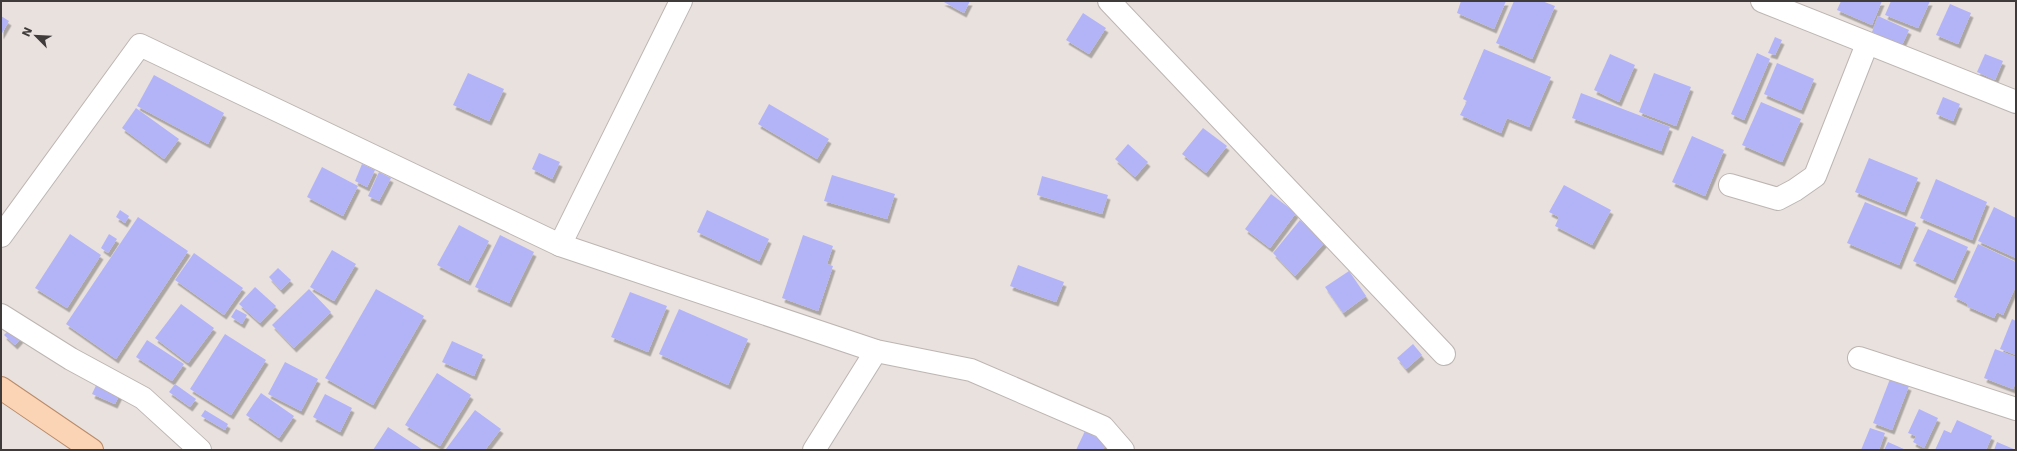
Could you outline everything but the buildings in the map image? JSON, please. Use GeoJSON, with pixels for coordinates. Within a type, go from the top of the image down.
{"type":"FeatureCollection","features":[{"type":"Feature","properties":{"kind":"main road"},"geometry":{"type":"LineString","coordinates":[[1,388],[92,450]]}},
{"type":"Feature","properties":{"kind":"street"},"geometry":{"type":"LineString","coordinates":[[560,245],[681,1]]}},
{"type":"Feature","properties":{"kind":"street"},"geometry":{"type":"LineString","coordinates":[[1109,1],[1444,354]]}},
{"type":"Feature","properties":{"kind":"street"},"geometry":{"type":"LineString","coordinates":[[1762,1],[2016,102]]}},
{"type":"Feature","properties":{"kind":"street"},"geometry":{"type":"LineString","coordinates":[[1730,185],[1778,199],[1796,190],[1815,176],[1867,44]]}},
{"type":"Feature","properties":{"kind":"street"},"geometry":{"type":"LineString","coordinates":[[1,236],[140,45],[560,245],[876,351],[971,370],[1103,427],[1123,450]]}},
{"type":"Feature","properties":{"kind":"street"},"geometry":{"type":"LineString","coordinates":[[1,315],[71,359],[143,398],[200,450]]}},
{"type":"Feature","properties":{"kind":"street"},"geometry":{"type":"LineString","coordinates":[[814,450],[876,351]]}},
{"type":"Feature","properties":{"kind":"street"},"geometry":{"type":"LineString","coordinates":[[1859,358],[2016,409]]}}]}
